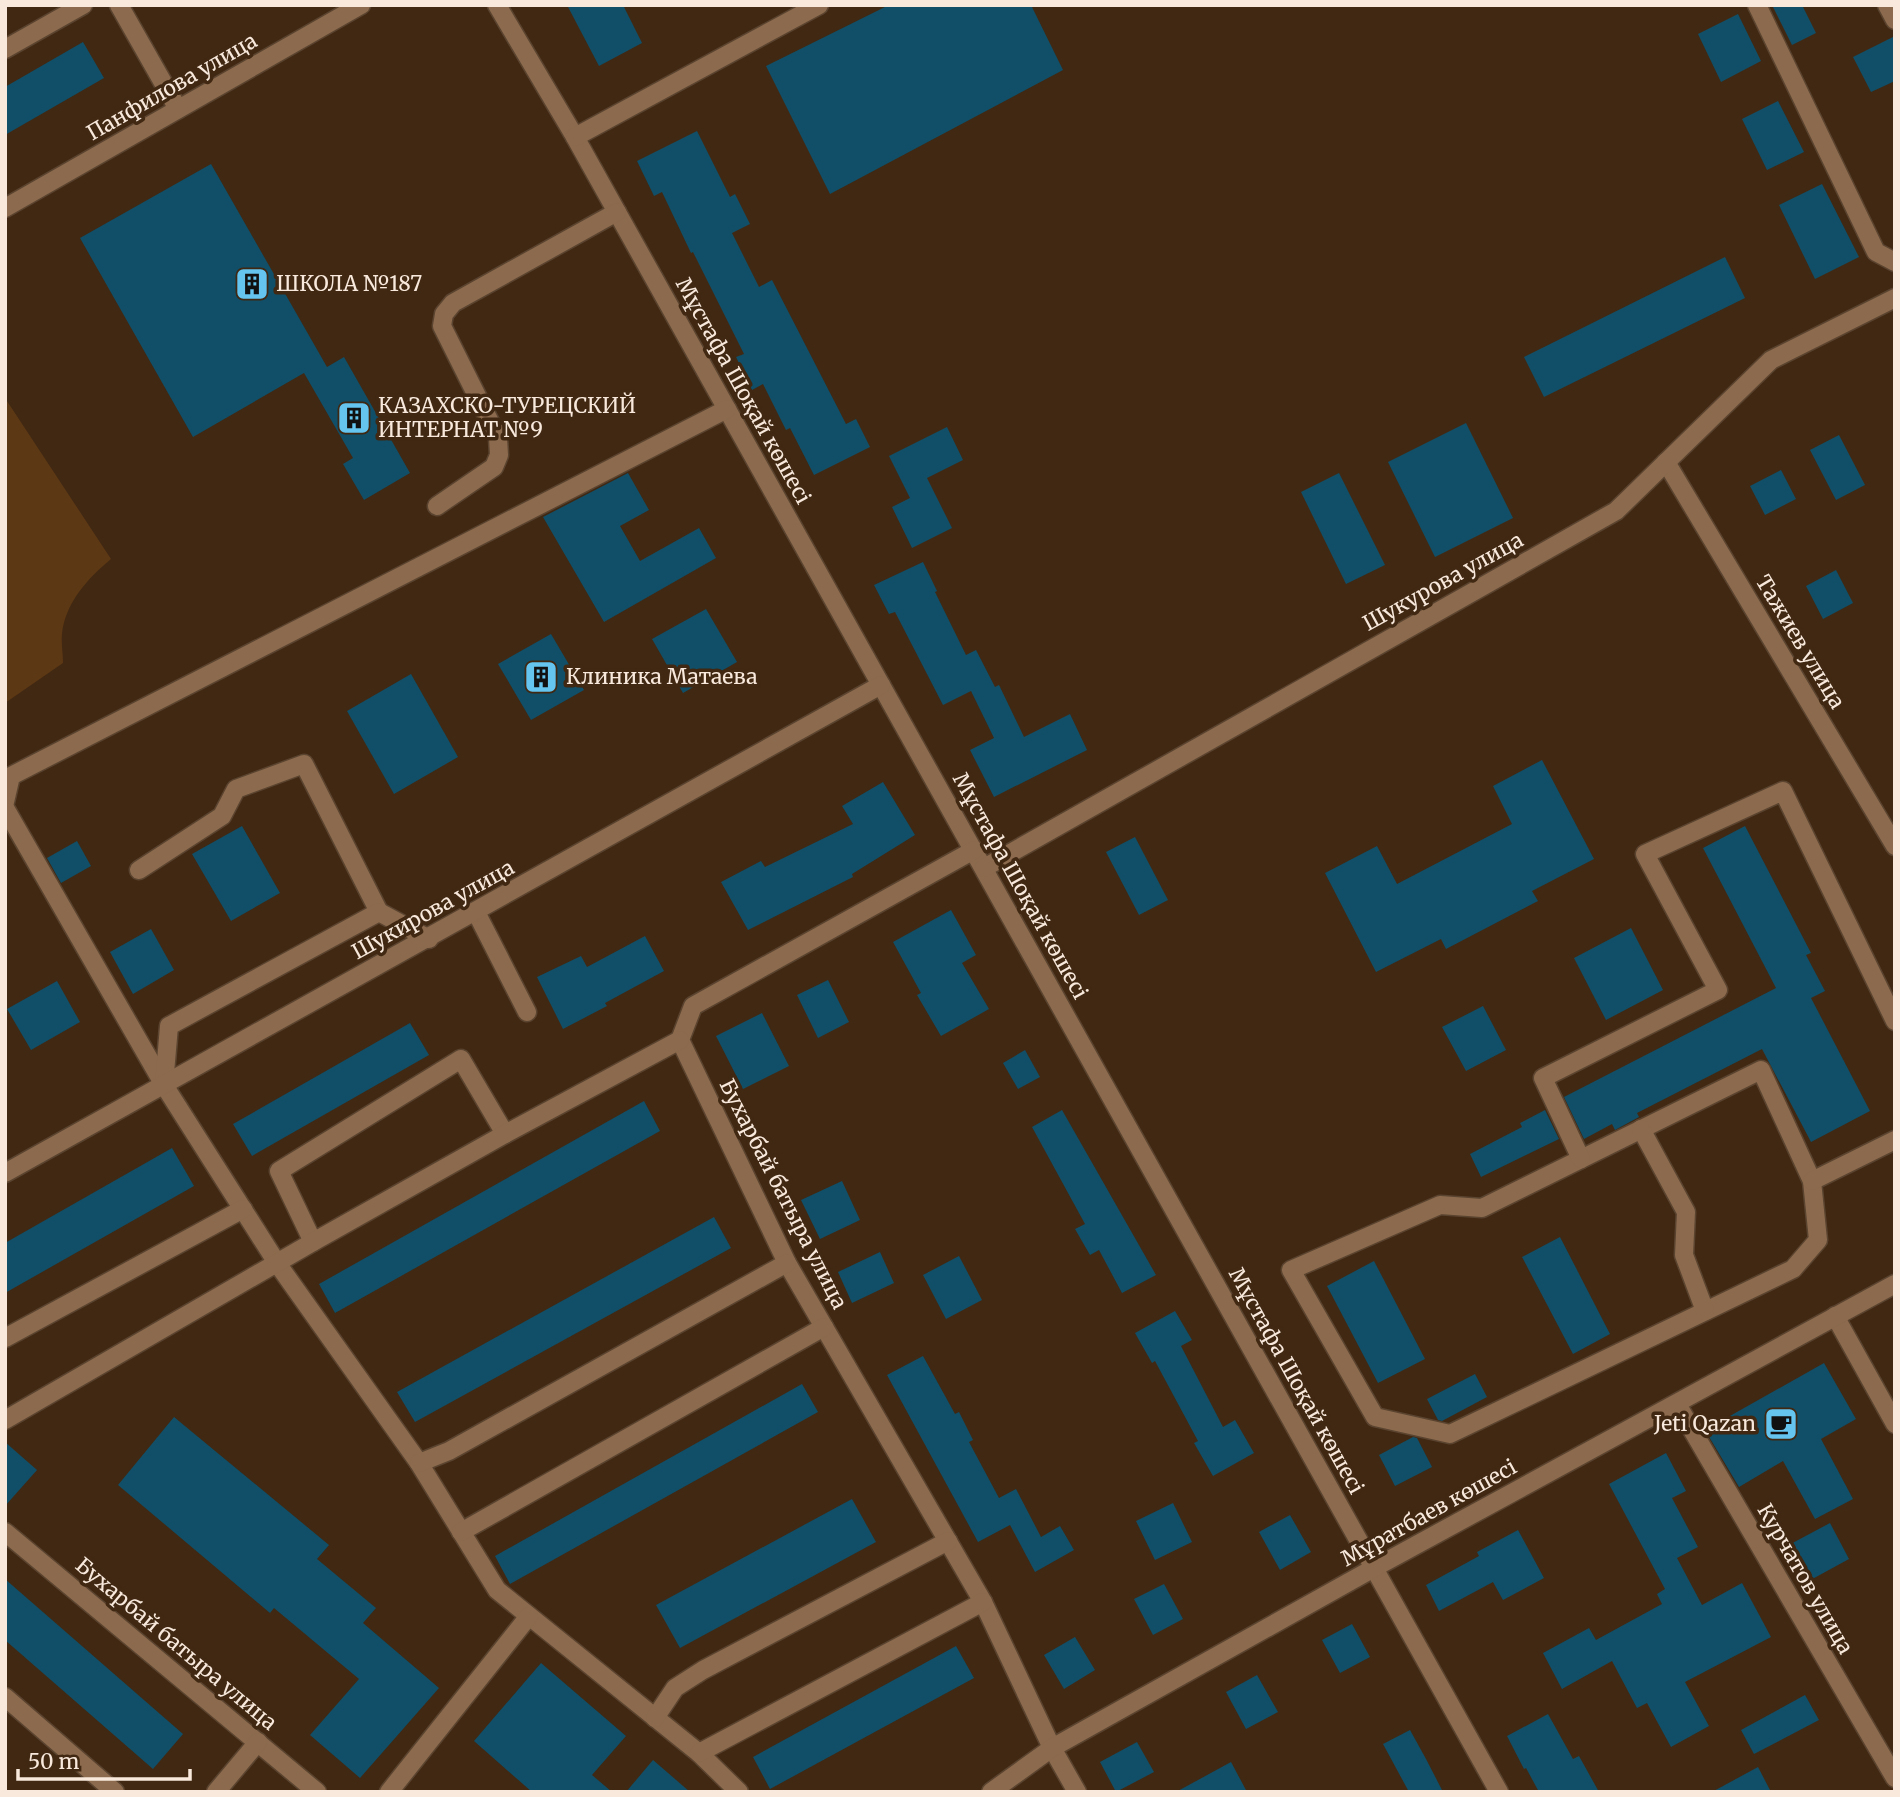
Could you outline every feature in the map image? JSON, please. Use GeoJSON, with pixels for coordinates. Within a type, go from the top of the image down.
{"type":"FeatureCollection","features":[{"type":"Feature","properties":{"kind":"street"},"geometry":{"type":"LineString","coordinates":[[5,49],[83,5]]}},
{"type":"Feature","properties":{"kind":"street"},"geometry":{"type":"LineString","coordinates":[[119,5],[178,109]]}},
{"type":"Feature","properties":{"kind":"street","name":"Панфилова улица"},"geometry":{"type":"LineString","coordinates":[[5,208],[361,5]]}},
{"type":"Feature","properties":{"kind":"street","name":"Мұстафа Шоқай көшесі"},"geometry":{"type":"LineString","coordinates":[[497,5],[575,137],[727,408],[1499,1792]]}},
{"type":"Feature","properties":{"kind":"street"},"geometry":{"type":"LineString","coordinates":[[575,137],[819,5]]}},
{"type":"Feature","properties":{"kind":"street"},"geometry":{"type":"LineString","coordinates":[[1757,5],[1876,252],[1895,262]]}},
{"type":"Feature","properties":{"kind":"street"},"geometry":{"type":"LineString","coordinates":[[1887,5],[1895,20]]}},
{"type":"Feature","properties":{"kind":"street"},"geometry":{"type":"LineString","coordinates":[[437,506],[494,467],[499,455],[498,438],[442,326],[444,314],[453,303],[617,212]]}},
{"type":"Feature","properties":{"kind":"street","name":"Шукурова улица"},"geometry":{"type":"LineString","coordinates":[[984,868],[1616,511],[1771,359],[1895,298]]}},
{"type":"Feature","properties":{"kind":"street"},"geometry":{"type":"LineString","coordinates":[[5,802],[11,776],[727,408]]}},
{"type":"Feature","properties":{"kind":"street","name":"Тажиев улица"},"geometry":{"type":"LineString","coordinates":[[1666,462],[1895,845]]}},
{"type":"Feature","properties":{"kind":"street","name":"Шукирова улица"},"geometry":{"type":"LineString","coordinates":[[5,1173],[429,939],[881,684]]}},
{"type":"Feature","properties":{"kind":"street"},"geometry":{"type":"LineString","coordinates":[[139,870],[222,816],[236,789],[304,764],[379,912],[429,939]]}},
{"type":"Feature","properties":{"kind":"street"},"geometry":{"type":"LineString","coordinates":[[1581,1159],[1543,1079],[1718,990],[1645,854],[1783,791],[1895,1021]]}},
{"type":"Feature","properties":{"kind":"street"},"geometry":{"type":"LineString","coordinates":[[5,808],[164,1085],[277,1262],[419,1463],[497,1590],[699,1753],[739,1792]]}},
{"type":"Feature","properties":{"kind":"street"},"geometry":{"type":"LineString","coordinates":[[5,1420],[277,1262],[505,1134],[680,1040],[693,1006],[974,850]]}},
{"type":"Feature","properties":{"kind":"street"},"geometry":{"type":"LineString","coordinates":[[164,1085],[169,1026],[379,912]]}},
{"type":"Feature","properties":{"kind":"street"},"geometry":{"type":"LineString","coordinates":[[476,912],[527,1012]]}},
{"type":"Feature","properties":{"kind":"street","name":"Бухарбай батыра улица"},"geometry":{"type":"LineString","coordinates":[[680,1040],[787,1263],[983,1602],[1052,1748],[1077,1792]]}},
{"type":"Feature","properties":{"kind":"street"},"geometry":{"type":"LineString","coordinates":[[313,1242],[279,1171],[461,1059],[505,1134]]}},
{"type":"Feature","properties":{"kind":"street"},"geometry":{"type":"LineString","coordinates":[[1760,1070],[1812,1181],[1818,1240],[1793,1269],[1450,1434],[1375,1417],[1291,1270],[1440,1205],[1482,1208],[1581,1159],[1760,1070]]}},
{"type":"Feature","properties":{"kind":"street"},"geometry":{"type":"LineString","coordinates":[[1641,1129],[1686,1212],[1684,1255],[1705,1311]]}},
{"type":"Feature","properties":{"kind":"street"},"geometry":{"type":"LineString","coordinates":[[1812,1181],[1895,1140]]}},
{"type":"Feature","properties":{"kind":"street"},"geometry":{"type":"LineString","coordinates":[[5,1338],[243,1209]]}},
{"type":"Feature","properties":{"kind":"street"},"geometry":{"type":"LineString","coordinates":[[419,1463],[449,1451],[787,1263]]}},
{"type":"Feature","properties":{"kind":"street","name":"Мұратбаев көшесі"},"geometry":{"type":"LineString","coordinates":[[991,1792],[1052,1748],[1374,1568],[1895,1284]]}},
{"type":"Feature","properties":{"kind":"street"},"geometry":{"type":"LineString","coordinates":[[1835,1316],[1895,1424]]}},
{"type":"Feature","properties":{"kind":"street"},"geometry":{"type":"LineString","coordinates":[[461,1532],[824,1327]]}},
{"type":"Feature","properties":{"kind":"street","name":"Курчатов улица"},"geometry":{"type":"LineString","coordinates":[[1677,1404],[1895,1778]]}},
{"type":"Feature","properties":{"kind":"street","name":"Бухарбай батыра улица"},"geometry":{"type":"LineString","coordinates":[[5,1532],[317,1792]]}},
{"type":"Feature","properties":{"kind":"street"},"geometry":{"type":"LineString","coordinates":[[656,1718],[675,1688],[703,1670],[948,1541]]}},
{"type":"Feature","properties":{"kind":"street"},"geometry":{"type":"LineString","coordinates":[[699,1753],[983,1602]]}},
{"type":"Feature","properties":{"kind":"street"},"geometry":{"type":"LineString","coordinates":[[389,1792],[529,1616]]}},
{"type":"Feature","properties":{"kind":"street"},"geometry":{"type":"LineString","coordinates":[[5,1697],[115,1792]]}},
{"type":"Feature","properties":{"kind":"street"},"geometry":{"type":"LineString","coordinates":[[216,1792],[258,1742]]}},
{"type":"Feature","properties":{"kind":"shaded area"},"geometry":{"type":"Polygon","coordinates":[[[5,398],[111,559],[86,583],[68,612],[62,634],[63,663],[5,703],[5,398]]]}},
{"type":"Feature","properties":{"kind":"building"},"geometry":{"type":"Polygon","coordinates":[[[567,5],[623,5],[642,43],[599,66],[567,5]]]}},
{"type":"Feature","properties":{"kind":"building"},"geometry":{"type":"Polygon","coordinates":[[[889,5],[1031,5],[1063,70],[830,194],[766,66],[889,5]]]}},
{"type":"Feature","properties":{"kind":"building"},"geometry":{"type":"Polygon","coordinates":[[[1772,5],[1802,5],[1816,33],[1792,45],[1772,5]]]}},
{"type":"Feature","properties":{"kind":"building"},"geometry":{"type":"Polygon","coordinates":[[[1738,14],[1761,61],[1721,82],[1698,34],[1738,14]]]}},
{"type":"Feature","properties":{"kind":"building"},"geometry":{"type":"Polygon","coordinates":[[[1895,36],[1895,81],[1871,92],[1853,57],[1895,36]]]}},
{"type":"Feature","properties":{"kind":"building"},"geometry":{"type":"Polygon","coordinates":[[[83,42],[104,78],[5,135],[5,87],[83,42]]]}},
{"type":"Feature","properties":{"kind":"building"},"geometry":{"type":"Polygon","coordinates":[[[1778,101],[1804,152],[1767,170],[1742,119],[1778,101]]]}},
{"type":"Feature","properties":{"kind":"building"},"geometry":{"type":"Polygon","coordinates":[[[697,131],[730,197],[735,194],[750,224],[732,233],[759,287],[772,280],[846,424],[856,419],[870,447],[814,475],[790,428],[786,430],[763,384],[752,390],[736,357],[744,354],[693,252],[691,253],[662,192],[654,196],[637,161],[697,131]]]}},
{"type":"Feature","properties":{"kind":"building","name":"ШКОЛА №187"},"geometry":{"type":"Polygon","coordinates":[[[211,164],[327,367],[344,357],[410,473],[364,500],[343,464],[353,458],[304,373],[193,437],[80,238],[211,164]]]}},
{"type":"Feature","properties":{"kind":"building"},"geometry":{"type":"Polygon","coordinates":[[[1822,184],[1859,257],[1815,279],[1779,205],[1822,184]]]}},
{"type":"Feature","properties":{"kind":"building"},"geometry":{"type":"Polygon","coordinates":[[[1725,257],[1745,298],[1544,397],[1524,357],[1725,257]]]}},
{"type":"Feature","properties":{"kind":"building"},"geometry":{"type":"Polygon","coordinates":[[[1466,423],[1513,518],[1435,557],[1388,462],[1466,423]]]}},
{"type":"Feature","properties":{"kind":"building"},"geometry":{"type":"Polygon","coordinates":[[[947,427],[963,460],[927,478],[952,528],[912,548],[892,507],[910,498],[889,456],[947,427]]]}},
{"type":"Feature","properties":{"kind":"building"},"geometry":{"type":"Polygon","coordinates":[[[1839,435],[1865,485],[1836,500],[1810,450],[1839,435]]]}},
{"type":"Feature","properties":{"kind":"building"},"geometry":{"type":"Polygon","coordinates":[[[1781,470],[1796,499],[1765,515],[1750,486],[1781,470]]]}},
{"type":"Feature","properties":{"kind":"building"},"geometry":{"type":"Polygon","coordinates":[[[628,473],[649,510],[620,526],[640,561],[699,528],[716,558],[604,622],[543,517],[628,473]]]}},
{"type":"Feature","properties":{"kind":"building"},"geometry":{"type":"Polygon","coordinates":[[[1339,473],[1385,565],[1346,584],[1301,492],[1339,473]]]}},
{"type":"Feature","properties":{"kind":"building"},"geometry":{"type":"Polygon","coordinates":[[[923,562],[966,655],[976,650],[995,687],[999,685],[1024,737],[1070,714],[1087,750],[994,797],[970,750],[994,738],[971,691],[943,705],[895,612],[889,614],[874,585],[923,562]]]}},
{"type":"Feature","properties":{"kind":"building"},"geometry":{"type":"Polygon","coordinates":[[[1836,570],[1853,603],[1823,619],[1806,586],[1836,570]]]}},
{"type":"Feature","properties":{"kind":"building"},"geometry":{"type":"Polygon","coordinates":[[[706,609],[737,662],[683,693],[652,639],[706,609]]]}},
{"type":"Feature","properties":{"kind":"building","name":"Клиника Матаева"},"geometry":{"type":"Polygon","coordinates":[[[551,634],[584,690],[531,720],[498,664],[551,634]]]}},
{"type":"Feature","properties":{"kind":"building"},"geometry":{"type":"Polygon","coordinates":[[[411,674],[458,757],[394,794],[347,711],[411,674]]]}},
{"type":"Feature","properties":{"kind":"building"},"geometry":{"type":"Polygon","coordinates":[[[1542,760],[1594,859],[1532,891],[1538,901],[1446,949],[1441,939],[1376,972],[1325,873],[1377,846],[1397,884],[1512,824],[1493,786],[1542,760]]]}},
{"type":"Feature","properties":{"kind":"building"},"geometry":{"type":"Polygon","coordinates":[[[883,782],[915,835],[852,874],[853,877],[748,930],[721,882],[761,861],[765,867],[853,824],[842,806],[883,782]]]}},
{"type":"Feature","properties":{"kind":"building"},"geometry":{"type":"Polygon","coordinates":[[[242,826],[280,893],[231,921],[192,854],[242,826]]]}},
{"type":"Feature","properties":{"kind":"building"},"geometry":{"type":"Polygon","coordinates":[[[1745,826],[1811,953],[1806,955],[1825,991],[1811,998],[1870,1111],[1811,1142],[1762,1049],[1637,1113],[1639,1117],[1615,1130],[1612,1124],[1584,1139],[1564,1097],[1776,988],[1703,848],[1745,826]]]}},
{"type":"Feature","properties":{"kind":"building"},"geometry":{"type":"Polygon","coordinates":[[[1135,837],[1168,900],[1139,915],[1106,852],[1135,837]]]}},
{"type":"Feature","properties":{"kind":"building"},"geometry":{"type":"Polygon","coordinates":[[[77,841],[91,866],[61,883],[47,858],[77,841]]]}},
{"type":"Feature","properties":{"kind":"building"},"geometry":{"type":"Polygon","coordinates":[[[951,910],[976,955],[962,963],[989,1009],[941,1036],[917,995],[921,993],[893,942],[951,910]]]}},
{"type":"Feature","properties":{"kind":"building"},"geometry":{"type":"Polygon","coordinates":[[[1631,928],[1663,990],[1606,1020],[1574,958],[1631,928]]]}},
{"type":"Feature","properties":{"kind":"building"},"geometry":{"type":"Polygon","coordinates":[[[151,929],[174,970],[133,994],[110,952],[151,929]]]}},
{"type":"Feature","properties":{"kind":"building"},"geometry":{"type":"Polygon","coordinates":[[[645,936],[664,971],[563,1029],[537,977],[581,956],[587,967],[645,936]]]}},
{"type":"Feature","properties":{"kind":"building"},"geometry":{"type":"Polygon","coordinates":[[[828,980],[849,1022],[818,1038],[797,995],[828,980]]]}},
{"type":"Feature","properties":{"kind":"building"},"geometry":{"type":"Polygon","coordinates":[[[57,981],[80,1022],[31,1050],[7,1009],[57,981]]]}},
{"type":"Feature","properties":{"kind":"building"},"geometry":{"type":"Polygon","coordinates":[[[1483,1006],[1506,1050],[1466,1071],[1442,1027],[1483,1006]]]}},
{"type":"Feature","properties":{"kind":"building"},"geometry":{"type":"Polygon","coordinates":[[[762,1013],[789,1066],[743,1089],[716,1036],[762,1013]]]}},
{"type":"Feature","properties":{"kind":"building"},"geometry":{"type":"Polygon","coordinates":[[[410,1023],[429,1055],[252,1156],[233,1124],[410,1023]]]}},
{"type":"Feature","properties":{"kind":"building"},"geometry":{"type":"Polygon","coordinates":[[[1025,1050],[1040,1077],[1018,1089],[1003,1063],[1025,1050]]]}},
{"type":"Feature","properties":{"kind":"building"},"geometry":{"type":"Polygon","coordinates":[[[644,1101],[660,1131],[335,1313],[319,1284],[644,1101]]]}},
{"type":"Feature","properties":{"kind":"building"},"geometry":{"type":"Polygon","coordinates":[[[1062,1110],[1156,1275],[1122,1293],[1099,1250],[1090,1255],[1075,1229],[1085,1224],[1032,1127],[1062,1110]]]}},
{"type":"Feature","properties":{"kind":"building"},"geometry":{"type":"Polygon","coordinates":[[[1545,1110],[1559,1139],[1481,1177],[1470,1154],[1522,1127],[1520,1123],[1545,1110]]]}},
{"type":"Feature","properties":{"kind":"building"},"geometry":{"type":"Polygon","coordinates":[[[172,1148],[194,1186],[5,1293],[5,1243],[172,1148]]]}},
{"type":"Feature","properties":{"kind":"building"},"geometry":{"type":"Polygon","coordinates":[[[842,1181],[860,1220],[820,1239],[801,1200],[842,1181]]]}},
{"type":"Feature","properties":{"kind":"building"},"geometry":{"type":"Polygon","coordinates":[[[714,1217],[731,1248],[415,1422],[397,1392],[714,1217]]]}},
{"type":"Feature","properties":{"kind":"building"},"geometry":{"type":"Polygon","coordinates":[[[1560,1237],[1610,1334],[1573,1354],[1522,1257],[1560,1237]]]}},
{"type":"Feature","properties":{"kind":"building"},"geometry":{"type":"Polygon","coordinates":[[[880,1252],[894,1283],[852,1303],[838,1272],[880,1252]]]}},
{"type":"Feature","properties":{"kind":"building"},"geometry":{"type":"Polygon","coordinates":[[[959,1256],[982,1300],[946,1319],[923,1275],[959,1256]]]}},
{"type":"Feature","properties":{"kind":"building"},"geometry":{"type":"Polygon","coordinates":[[[1374,1261],[1425,1359],[1378,1383],[1327,1286],[1374,1261]]]}},
{"type":"Feature","properties":{"kind":"building"},"geometry":{"type":"Polygon","coordinates":[[[1175,1311],[1192,1340],[1181,1346],[1223,1427],[1235,1420],[1254,1453],[1213,1476],[1194,1443],[1198,1441],[1155,1361],[1152,1363],[1135,1333],[1175,1311]]]}},
{"type":"Feature","properties":{"kind":"building"},"geometry":{"type":"Polygon","coordinates":[[[923,1356],[955,1414],[959,1412],[973,1440],[969,1442],[999,1498],[1016,1489],[1041,1537],[1060,1526],[1074,1550],[1035,1572],[1010,1525],[978,1542],[887,1375],[923,1356]]]}},
{"type":"Feature","properties":{"kind":"building","name":"Jeti Qazan"},"geometry":{"type":"Polygon","coordinates":[[[1824,1363],[1856,1419],[1821,1439],[1853,1499],[1815,1519],[1783,1461],[1739,1487],[1705,1430],[1824,1363]]]}},
{"type":"Feature","properties":{"kind":"building"},"geometry":{"type":"Polygon","coordinates":[[[1475,1374],[1487,1397],[1442,1421],[1438,1420],[1427,1399],[1475,1374]]]}},
{"type":"Feature","properties":{"kind":"building"},"geometry":{"type":"Polygon","coordinates":[[[802,1384],[818,1412],[510,1584],[495,1556],[802,1384]]]}},
{"type":"Feature","properties":{"kind":"building"},"geometry":{"type":"Polygon","coordinates":[[[174,1417],[329,1545],[317,1559],[376,1608],[363,1623],[439,1688],[360,1778],[310,1735],[359,1679],[274,1608],[270,1613],[118,1485],[174,1417]]]}},
{"type":"Feature","properties":{"kind":"building"},"geometry":{"type":"Polygon","coordinates":[[[1413,1437],[1417,1438],[1432,1467],[1395,1486],[1379,1455],[1413,1437]]]}},
{"type":"Feature","properties":{"kind":"building"},"geometry":{"type":"Polygon","coordinates":[[[5,1442],[37,1470],[5,1506],[5,1442]]]}},
{"type":"Feature","properties":{"kind":"building"},"geometry":{"type":"Polygon","coordinates":[[[1666,1453],[1686,1491],[1672,1498],[1698,1547],[1677,1558],[1702,1605],[1742,1583],[1771,1637],[1685,1682],[1709,1726],[1671,1747],[1647,1703],[1637,1708],[1612,1661],[1562,1689],[1543,1653],[1589,1628],[1596,1640],[1662,1604],[1657,1594],[1665,1589],[1609,1484],[1666,1453]]]}},
{"type":"Feature","properties":{"kind":"building"},"geometry":{"type":"Polygon","coordinates":[[[852,1499],[876,1542],[680,1648],[656,1605],[852,1499]]]}},
{"type":"Feature","properties":{"kind":"building"},"geometry":{"type":"Polygon","coordinates":[[[1173,1503],[1192,1542],[1155,1560],[1136,1521],[1173,1503]]]}},
{"type":"Feature","properties":{"kind":"building"},"geometry":{"type":"Polygon","coordinates":[[[1290,1515],[1311,1552],[1280,1570],[1259,1532],[1290,1515]]]}},
{"type":"Feature","properties":{"kind":"building"},"geometry":{"type":"Polygon","coordinates":[[[1830,1523],[1849,1559],[1805,1583],[1785,1547],[1830,1523]]]}},
{"type":"Feature","properties":{"kind":"building"},"geometry":{"type":"Polygon","coordinates":[[[1518,1530],[1544,1578],[1503,1600],[1493,1582],[1439,1611],[1426,1585],[1479,1556],[1477,1552],[1518,1530]]]}},
{"type":"Feature","properties":{"kind":"building"},"geometry":{"type":"Polygon","coordinates":[[[5,1579],[183,1734],[153,1769],[5,1640],[5,1579]]]}},
{"type":"Feature","properties":{"kind":"building"},"geometry":{"type":"Polygon","coordinates":[[[1164,1584],[1183,1619],[1153,1635],[1134,1599],[1164,1584]]]}},
{"type":"Feature","properties":{"kind":"building"},"geometry":{"type":"Polygon","coordinates":[[[1352,1624],[1370,1657],[1340,1673],[1322,1640],[1352,1624]]]}},
{"type":"Feature","properties":{"kind":"building"},"geometry":{"type":"Polygon","coordinates":[[[1075,1637],[1095,1670],[1064,1689],[1044,1655],[1075,1637]]]}},
{"type":"Feature","properties":{"kind":"building"},"geometry":{"type":"Polygon","coordinates":[[[956,1646],[974,1678],[770,1789],[753,1757],[956,1646]]]}},
{"type":"Feature","properties":{"kind":"building"},"geometry":{"type":"Polygon","coordinates":[[[541,1663],[626,1736],[592,1775],[612,1792],[532,1792],[474,1741],[541,1663]]]}},
{"type":"Feature","properties":{"kind":"building"},"geometry":{"type":"Polygon","coordinates":[[[1257,1675],[1278,1712],[1246,1729],[1226,1692],[1257,1675]]]}},
{"type":"Feature","properties":{"kind":"building"},"geometry":{"type":"Polygon","coordinates":[[[1805,1695],[1819,1720],[1754,1754],[1741,1730],[1805,1695]]]}},
{"type":"Feature","properties":{"kind":"building"},"geometry":{"type":"Polygon","coordinates":[[[1548,1714],[1573,1759],[1579,1756],[1599,1792],[1539,1792],[1507,1736],[1548,1714]]]}},
{"type":"Feature","properties":{"kind":"building"},"geometry":{"type":"Polygon","coordinates":[[[1410,1730],[1443,1792],[1409,1792],[1383,1744],[1410,1730]]]}},
{"type":"Feature","properties":{"kind":"building"},"geometry":{"type":"Polygon","coordinates":[[[1137,1742],[1154,1772],[1116,1792],[1100,1762],[1137,1742]]]}},
{"type":"Feature","properties":{"kind":"building"},"geometry":{"type":"Polygon","coordinates":[[[653,1760],[690,1792],[626,1792],[653,1760]]]}},
{"type":"Feature","properties":{"kind":"building"},"geometry":{"type":"Polygon","coordinates":[[[1231,1762],[1247,1792],[1176,1792],[1231,1762]]]}},
{"type":"Feature","properties":{"kind":"building"},"geometry":{"type":"Polygon","coordinates":[[[1758,1767],[1771,1792],[1712,1792],[1758,1767]]]}},
{"type":"Feature","properties":{"kind":"place","name":"ШКОЛА №187"},"geometry":{"type":"Point","coordinates":[252,284]}},
{"type":"Feature","properties":{"kind":"place","name":"КАЗАХСКО-ТУРЕЦСКИЙ ИНТЕРНАТ №9"},"geometry":{"type":"Point","coordinates":[354,418]}},
{"type":"Feature","properties":{"kind":"place","name":"Клиника Матаева"},"geometry":{"type":"Point","coordinates":[541,677]}},
{"type":"Feature","properties":{"kind":"place","name":"Jeti Qazan"},"geometry":{"type":"Point","coordinates":[1781,1424]}}]}
